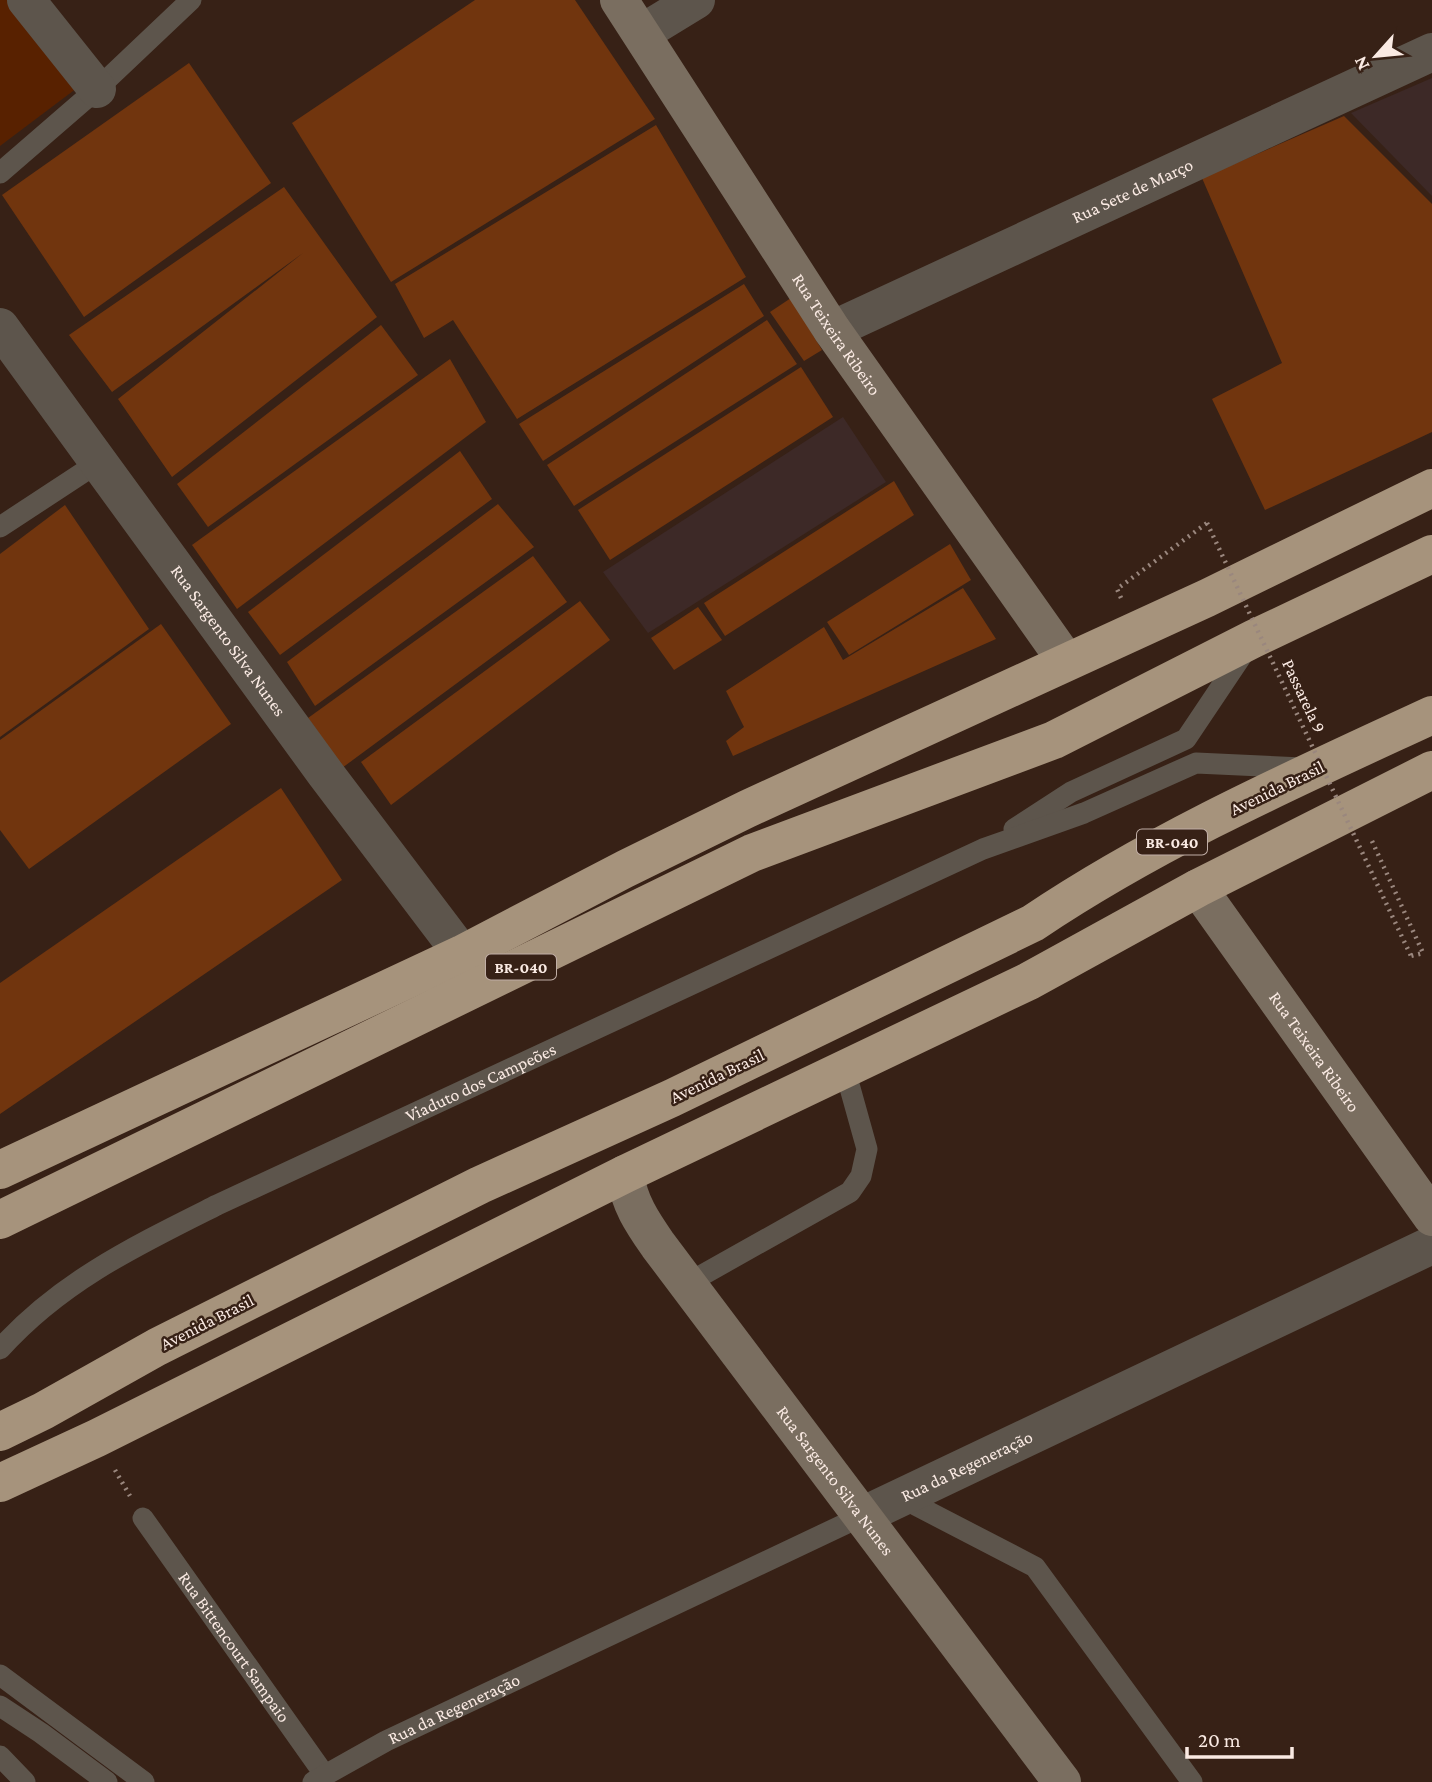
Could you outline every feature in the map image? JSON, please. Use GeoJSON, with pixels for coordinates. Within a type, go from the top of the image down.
{"type":"FeatureCollection","features":[{"type":"Feature","properties":{"kind":"highway"},"geometry":{"type":"LineString","coordinates":[[0,1170],[462,954],[747,809],[1208,598],[1432,488]]}},
{"type":"Feature","properties":{"kind":"highway","name":"BR-040"},"geometry":{"type":"LineString","coordinates":[[0,1220],[752,853],[1054,740],[1252,639],[1432,554]]}},
{"type":"Feature","properties":{"kind":"highway","name":"Avenida Brasil"},"geometry":{"type":"LineString","coordinates":[[0,1432],[157,1347],[480,1185],[672,1098],[1033,923],[1077,894],[1244,803],[1432,715]]}},
{"type":"Feature","properties":{"kind":"highway"},"geometry":{"type":"LineString","coordinates":[[0,1483],[97,1438],[625,1174],[1029,981],[1198,888],[1432,770]]}},
{"type":"Feature","properties":{"kind":"street"},"geometry":{"type":"LineString","coordinates":[[26,0],[97,89]]}},
{"type":"Feature","properties":{"kind":"street","name":"Rua Teixeira Ribeiro"},"geometry":{"type":"LineString","coordinates":[[619,0],[832,330],[1066,661]]}},
{"type":"Feature","properties":{"kind":"street"},"geometry":{"type":"LineString","coordinates":[[642,33],[696,0]]}},
{"type":"Feature","properties":{"kind":"street","name":"Rua Sete de Março"},"geometry":{"type":"LineString","coordinates":[[832,330],[1432,52]]}},
{"type":"Feature","properties":{"kind":"street","name":"Rua Sargento Silva Nunes"},"geometry":{"type":"LineString","coordinates":[[0,327],[325,773],[462,954]]}},
{"type":"Feature","properties":{"kind":"street","name":"Rua Teixeira Ribeiro"},"geometry":{"type":"LineString","coordinates":[[1198,888],[1432,1217]]}},
{"type":"Feature","properties":{"kind":"street","name":"Rua Sargento Silva Nunes"},"geometry":{"type":"LineString","coordinates":[[625,1174],[628,1194],[636,1213],[1062,1782]]}},
{"type":"Feature","properties":{"kind":"street","name":"Rua da Regeneração"},"geometry":{"type":"LineString","coordinates":[[862,1516],[1432,1245]]}},
{"type":"Feature","properties":{"kind":"lane"},"geometry":{"type":"LineString","coordinates":[[0,173],[97,89],[191,0]]}},
{"type":"Feature","properties":{"kind":"lane"},"geometry":{"type":"LineString","coordinates":[[0,527],[99,462]]}},
{"type":"Feature","properties":{"kind":"lane"},"geometry":{"type":"LineString","coordinates":[[983,849],[1071,792],[1186,739],[1252,639]]}},
{"type":"Feature","properties":{"kind":"lane"},"geometry":{"type":"LineString","coordinates":[[983,849],[1084,813],[1196,763],[1316,769]]}},
{"type":"Feature","properties":{"kind":"lane","name":"Viaduto dos Campeões"},"geometry":{"type":"LineString","coordinates":[[0,1349],[36,1313],[83,1276],[217,1205],[983,849]]}},
{"type":"Feature","properties":{"kind":"lane"},"geometry":{"type":"LineString","coordinates":[[688,1283],[850,1192],[861,1176],[867,1149],[845,1070]]}},
{"type":"Feature","properties":{"kind":"lane"},"geometry":{"type":"LineString","coordinates":[[900,1497],[1035,1567],[1192,1782]]}},
{"type":"Feature","properties":{"kind":"lane","name":"Rua da Regeneração"},"geometry":{"type":"LineString","coordinates":[[319,1778],[398,1735],[862,1516]]}},
{"type":"Feature","properties":{"kind":"lane","name":"Rua Bittencourt Sampaio"},"geometry":{"type":"LineString","coordinates":[[143,1518],[319,1778]]}},
{"type":"Feature","properties":{"kind":"lane"},"geometry":{"type":"LineString","coordinates":[[0,1675],[144,1782]]}},
{"type":"Feature","properties":{"kind":"lane"},"geometry":{"type":"LineString","coordinates":[[0,1706],[107,1782]]}},
{"type":"Feature","properties":{"kind":"lane"},"geometry":{"type":"LineString","coordinates":[[0,1756],[25,1782]]}},
{"type":"Feature","properties":{"kind":"path","name":"Passarela 9"},"geometry":{"type":"LineString","coordinates":[[1123,604],[1117,589],[1207,523],[1411,956],[1423,953],[1357,807]]}},
{"type":"Feature","properties":{"kind":"path"},"geometry":{"type":"LineString","coordinates":[[97,1438],[143,1518]]}},
{"type":"Feature","properties":{"kind":"shaded area"},"geometry":{"type":"Polygon","coordinates":[[[0,0],[12,0],[77,88],[0,146],[0,0]]]}},
{"type":"Feature","properties":{"kind":"shaded area"},"geometry":{"type":"Polygon","coordinates":[[[1432,78],[1432,196],[1351,113],[1432,78]]]}},
{"type":"Feature","properties":{"kind":"shaded area"},"geometry":{"type":"Polygon","coordinates":[[[843,417],[886,482],[648,633],[603,572],[843,417]]]}},
{"type":"Feature","properties":{"kind":"building"},"geometry":{"type":"Polygon","coordinates":[[[475,0],[575,0],[655,119],[391,282],[292,123],[475,0]]]}},
{"type":"Feature","properties":{"kind":"building"},"geometry":{"type":"Polygon","coordinates":[[[189,63],[271,183],[84,317],[2,195],[189,63]]]}},
{"type":"Feature","properties":{"kind":"building"},"geometry":{"type":"Polygon","coordinates":[[[1344,116],[1432,204],[1432,432],[1265,510],[1212,399],[1282,363],[1202,178],[1344,116]]]}},
{"type":"Feature","properties":{"kind":"building"},"geometry":{"type":"Polygon","coordinates":[[[656,125],[746,277],[517,419],[453,320],[424,338],[395,284],[656,125]]]}},
{"type":"Feature","properties":{"kind":"building"},"geometry":{"type":"Polygon","coordinates":[[[284,187],[377,317],[172,477],[118,399],[303,253],[112,392],[69,335],[284,187]]]}},
{"type":"Feature","properties":{"kind":"building"},"geometry":{"type":"Polygon","coordinates":[[[744,284],[764,316],[543,461],[519,424],[744,284]]]}},
{"type":"Feature","properties":{"kind":"building"},"geometry":{"type":"Polygon","coordinates":[[[791,298],[822,350],[804,361],[770,312],[791,298]]]}},
{"type":"Feature","properties":{"kind":"building"},"geometry":{"type":"Polygon","coordinates":[[[767,320],[797,364],[574,506],[547,465],[767,320]]]}},
{"type":"Feature","properties":{"kind":"building"},"geometry":{"type":"Polygon","coordinates":[[[381,325],[418,375],[208,527],[177,484],[381,325]]]}},
{"type":"Feature","properties":{"kind":"building"},"geometry":{"type":"Polygon","coordinates":[[[450,359],[486,422],[237,609],[192,545],[450,359]]]}},
{"type":"Feature","properties":{"kind":"building"},"geometry":{"type":"Polygon","coordinates":[[[801,367],[833,417],[610,560],[578,510],[801,367]]]}},
{"type":"Feature","properties":{"kind":"building"},"geometry":{"type":"Polygon","coordinates":[[[460,451],[492,499],[280,655],[248,612],[460,451]]]}},
{"type":"Feature","properties":{"kind":"building"},"geometry":{"type":"Polygon","coordinates":[[[894,481],[914,515],[725,636],[704,603],[894,481]]]}},
{"type":"Feature","properties":{"kind":"building"},"geometry":{"type":"Polygon","coordinates":[[[498,504],[534,547],[315,706],[287,662],[498,504]]]}},
{"type":"Feature","properties":{"kind":"building"},"geometry":{"type":"Polygon","coordinates":[[[65,505],[149,629],[0,737],[0,554],[65,505]]]}},
{"type":"Feature","properties":{"kind":"building"},"geometry":{"type":"Polygon","coordinates":[[[950,544],[971,580],[849,655],[827,622],[950,544]]]}},
{"type":"Feature","properties":{"kind":"building"},"geometry":{"type":"Polygon","coordinates":[[[533,556],[567,602],[342,768],[308,718],[533,556]]]}},
{"type":"Feature","properties":{"kind":"building"},"geometry":{"type":"Polygon","coordinates":[[[963,588],[996,639],[733,756],[726,741],[744,727],[726,691],[824,627],[843,660],[963,588]]]}},
{"type":"Feature","properties":{"kind":"building"},"geometry":{"type":"Polygon","coordinates":[[[580,601],[610,640],[391,805],[361,762],[580,601]]]}},
{"type":"Feature","properties":{"kind":"building"},"geometry":{"type":"Polygon","coordinates":[[[698,607],[722,640],[674,670],[651,638],[698,607]]]}},
{"type":"Feature","properties":{"kind":"building"},"geometry":{"type":"Polygon","coordinates":[[[161,624],[231,724],[29,869],[0,830],[0,740],[161,624]]]}},
{"type":"Feature","properties":{"kind":"building"},"geometry":{"type":"Polygon","coordinates":[[[281,788],[342,880],[0,1114],[0,983],[281,788]]]}}]}
